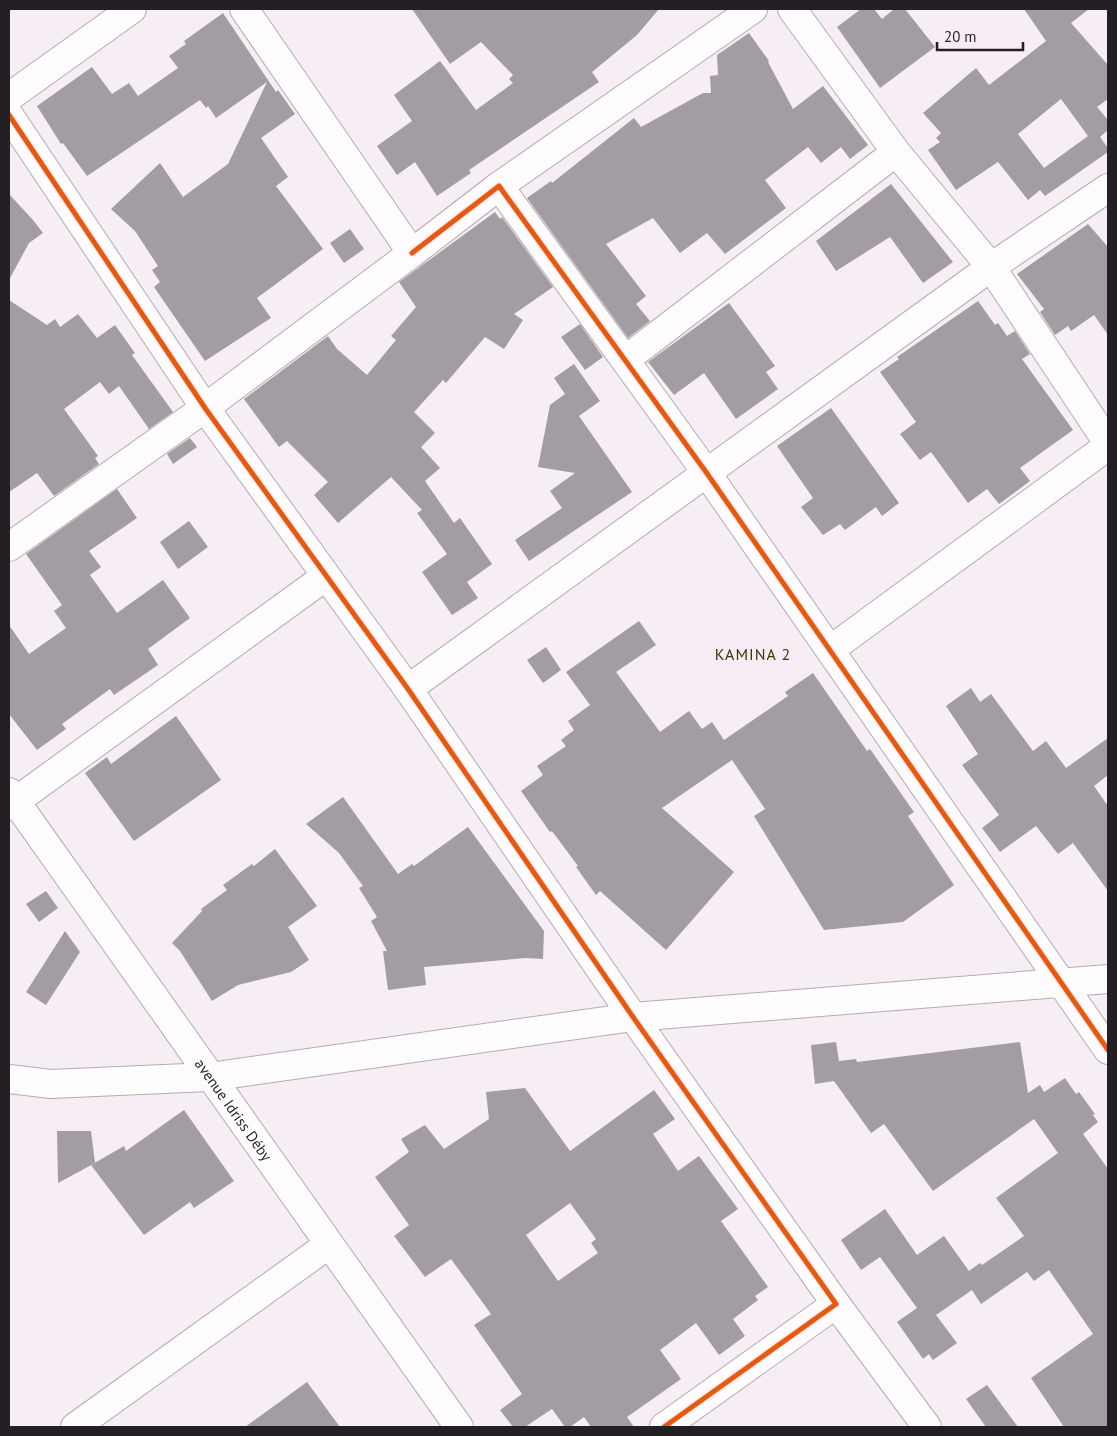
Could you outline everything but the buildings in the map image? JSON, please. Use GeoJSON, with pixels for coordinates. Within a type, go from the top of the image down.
{"type":"FeatureCollection","features":[{"type":"Feature","properties":{"kind":"street"},"geometry":{"type":"LineString","coordinates":[[9,97],[132,9]]}},
{"type":"Feature","properties":{"kind":"street"},"geometry":{"type":"LineString","coordinates":[[244,9],[412,253]]}},
{"type":"Feature","properties":{"kind":"street"},"geometry":{"type":"LineString","coordinates":[[9,547],[205,408],[499,186],[753,9]]}},
{"type":"Feature","properties":{"kind":"street"},"geometry":{"type":"LineString","coordinates":[[792,9],[896,152],[991,267],[1108,444],[830,650]]}},
{"type":"Feature","properties":{"kind":"street"},"geometry":{"type":"LineString","coordinates":[[9,115],[205,408],[325,577],[408,689],[633,1017],[836,1304],[927,1427]]}},
{"type":"Feature","properties":{"kind":"street"},"geometry":{"type":"LineString","coordinates":[[625,360],[896,152]]}},
{"type":"Feature","properties":{"kind":"street"},"geometry":{"type":"LineString","coordinates":[[499,186],[706,472],[1108,1050]]}},
{"type":"Feature","properties":{"kind":"street"},"geometry":{"type":"LineString","coordinates":[[408,689],[991,267],[1108,188]]}},
{"type":"Feature","properties":{"kind":"street"},"geometry":{"type":"LineString","coordinates":[[11,800],[325,577]]}},
{"type":"Feature","properties":{"kind":"street","name":"avenue Idriss Déby"},"geometry":{"type":"LineString","coordinates":[[11,800],[459,1427]]}},
{"type":"Feature","properties":{"kind":"street"},"geometry":{"type":"LineString","coordinates":[[9,1079],[51,1084],[209,1077],[633,1017],[1108,979]]}},
{"type":"Feature","properties":{"kind":"street"},"geometry":{"type":"LineString","coordinates":[[75,1427],[328,1245]]}},
{"type":"Feature","properties":{"kind":"street"},"geometry":{"type":"LineString","coordinates":[[664,1427],[836,1304]]}},
{"type":"Feature","properties":{"kind":"cycle path"},"geometry":{"type":"LineString","coordinates":[[9,115],[205,408],[408,689],[633,1017],[836,1304],[664,1427]]}},
{"type":"Feature","properties":{"kind":"cycle path"},"geometry":{"type":"LineString","coordinates":[[412,253],[499,186],[706,472],[1108,1050]]}},
{"type":"Feature","properties":{"kind":"district","name":"KAMINA 2"},"geometry":{"type":"Point","coordinates":[753,654]}}]}
